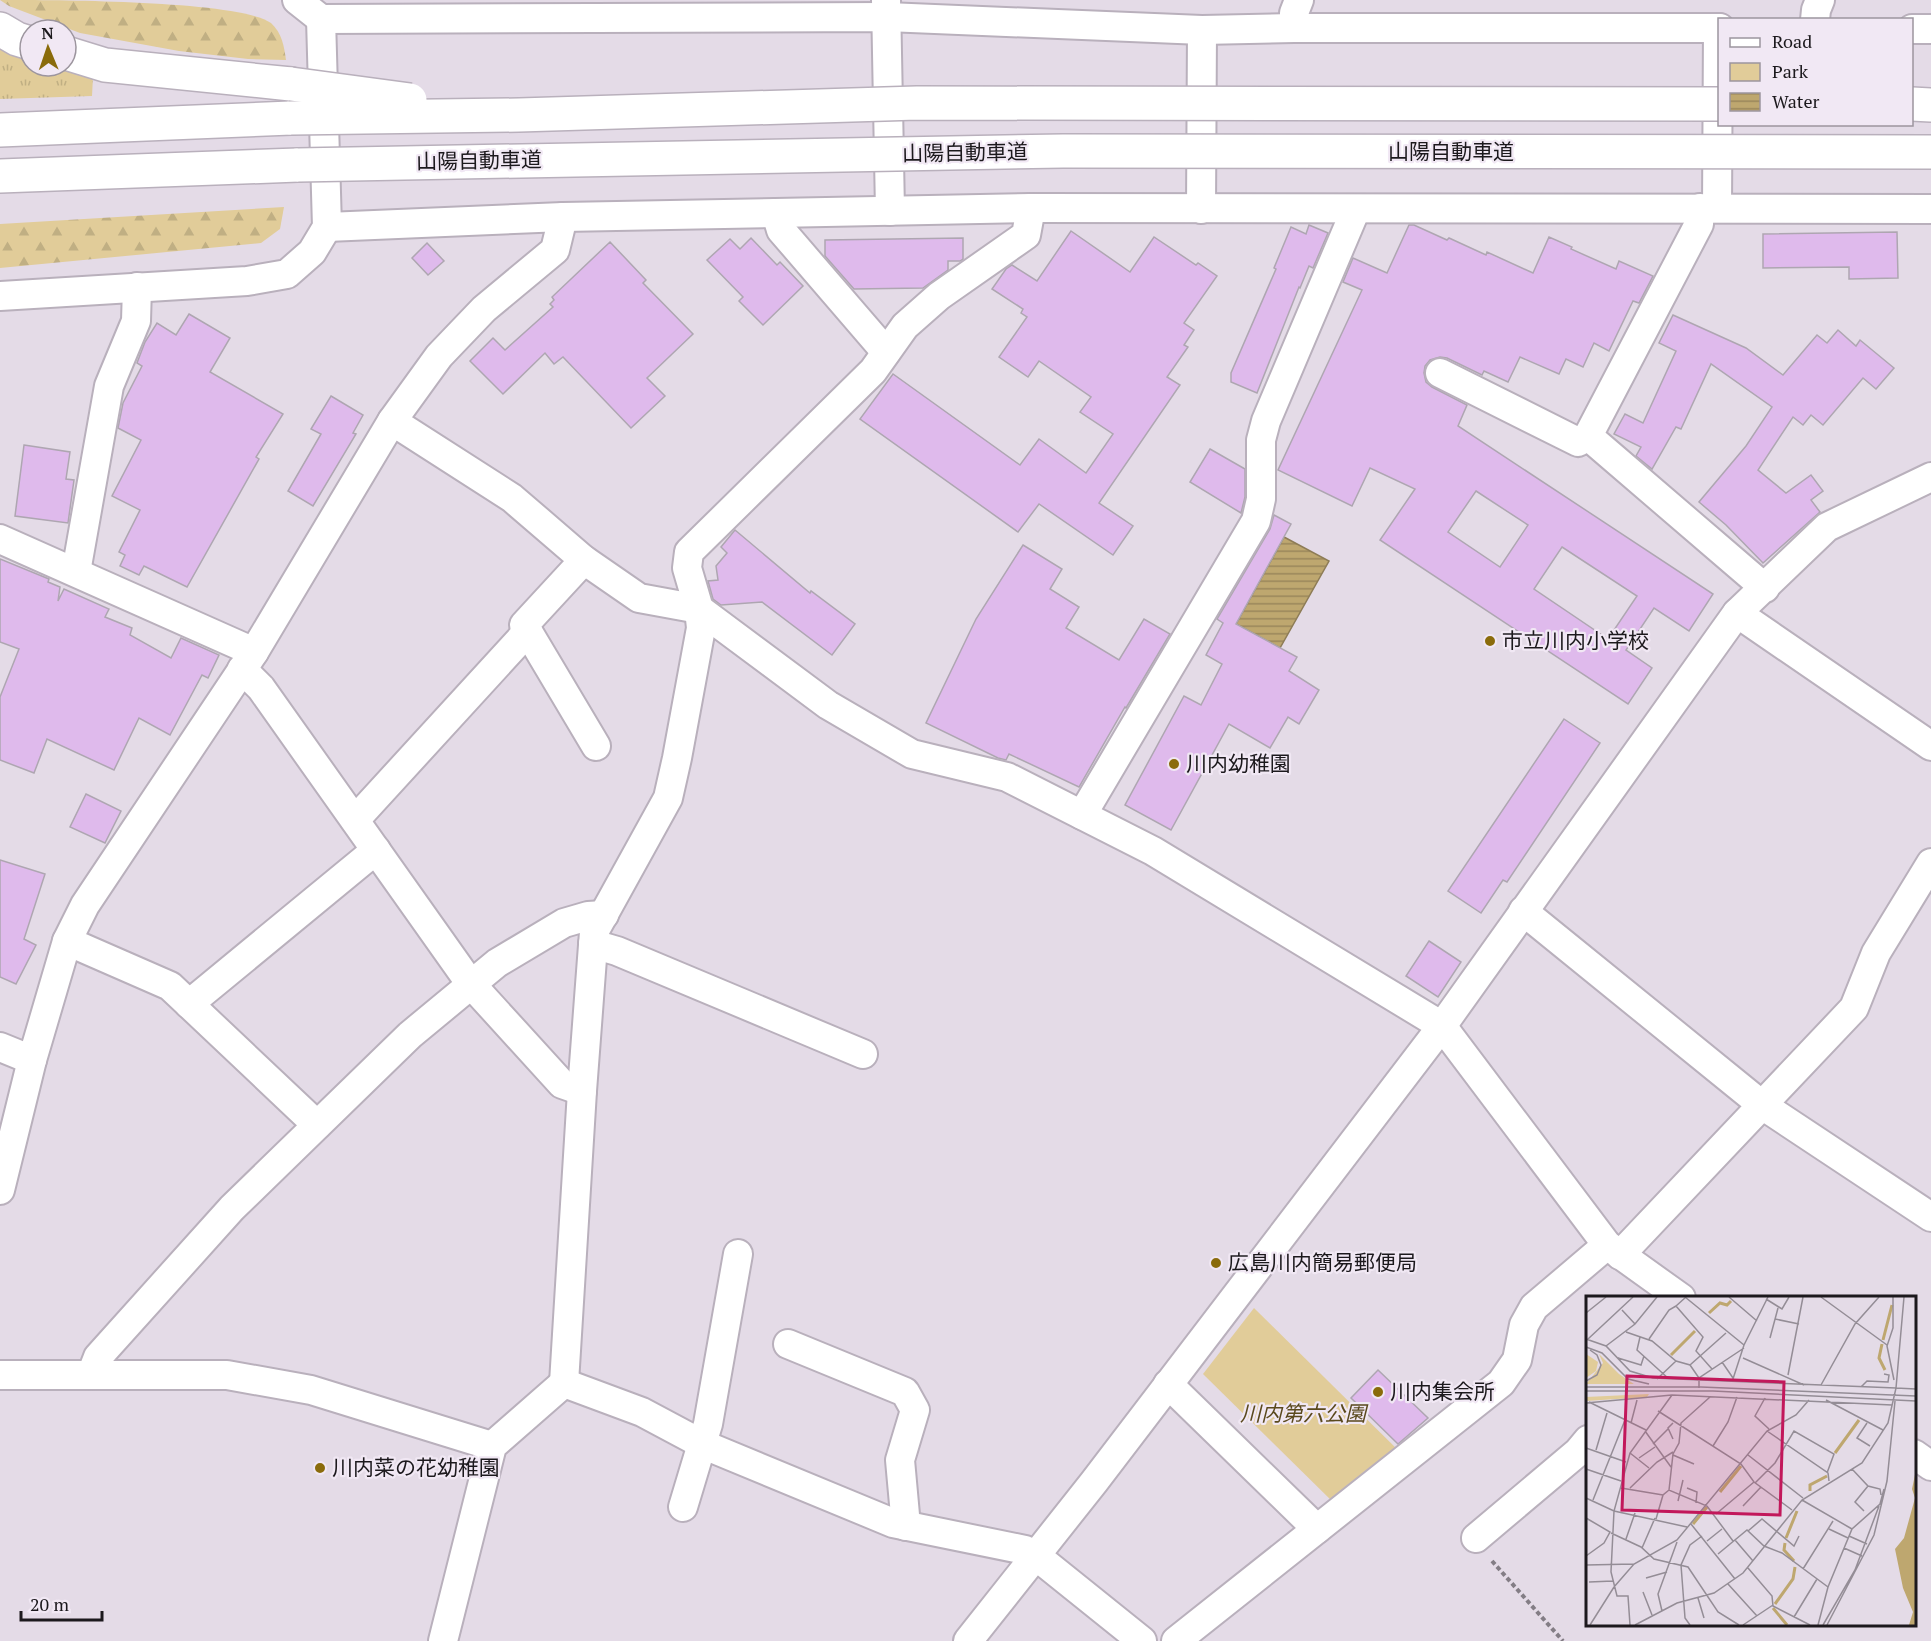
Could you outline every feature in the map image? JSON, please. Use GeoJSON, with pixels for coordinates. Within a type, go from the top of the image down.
{"type":"FeatureCollection","features":[{"type":"Feature","properties":{"kind":"highway"},"geometry":{"type":"LineString","coordinates":[[0,29],[18,39]]}},
{"type":"Feature","properties":{"kind":"highway"},"geometry":{"type":"LineString","coordinates":[[78,57],[105,65],[291,84],[519,115]]}},
{"type":"Feature","properties":{"kind":"highway"},"geometry":{"type":"LineString","coordinates":[[0,130],[291,118],[519,115],[917,103],[1718,104]]}},
{"type":"Feature","properties":{"kind":"highway"},"geometry":{"type":"LineString","coordinates":[[1913,105],[1931,105]]}},
{"type":"Feature","properties":{"kind":"highway","name":"山陽自動車道"},"geometry":{"type":"LineString","coordinates":[[0,176],[298,165],[1063,151],[1931,152]]}},
{"type":"Feature","properties":{"kind":"highway"},"geometry":{"type":"LineString","coordinates":[[0,184],[145,170]]}},
{"type":"Feature","properties":{"kind":"street"},"geometry":{"type":"LineString","coordinates":[[0,296],[247,281],[287,274],[312,252],[327,226],[321,19],[297,0]]}},
{"type":"Feature","properties":{"kind":"street"},"geometry":{"type":"LineString","coordinates":[[1294,28],[1294,13],[1299,0]]}},
{"type":"Feature","properties":{"kind":"street"},"geometry":{"type":"LineString","coordinates":[[1815,18],[1820,0]]}},
{"type":"Feature","properties":{"kind":"street"},"geometry":{"type":"LineString","coordinates":[[321,19],[369,9],[887,8],[1202,30],[1718,28]]}},
{"type":"Feature","properties":{"kind":"street"},"geometry":{"type":"LineString","coordinates":[[887,8],[890,211]]}},
{"type":"Feature","properties":{"kind":"street"},"geometry":{"type":"LineString","coordinates":[[1913,29],[1931,29]]}},
{"type":"Feature","properties":{"kind":"street"},"geometry":{"type":"LineString","coordinates":[[1201,208],[1202,30]]}},
{"type":"Feature","properties":{"kind":"street"},"geometry":{"type":"LineString","coordinates":[[1440,373],[1578,441],[1588,436],[1709,208],[1718,46]]}},
{"type":"Feature","properties":{"kind":"street"},"geometry":{"type":"LineString","coordinates":[[327,226],[563,217],[1031,208],[1931,209]]}},
{"type":"Feature","properties":{"kind":"street"},"geometry":{"type":"LineString","coordinates":[[443,1641],[492,1446],[564,1383],[594,932],[668,798],[701,628],[699,609],[687,568],[689,552],[873,371],[905,326],[939,296],[1026,235],[1031,208]]}},
{"type":"Feature","properties":{"kind":"street"},"geometry":{"type":"LineString","coordinates":[[1082,815],[1256,521],[1261,499],[1261,440],[1266,421],[1356,208]]}},
{"type":"Feature","properties":{"kind":"street"},"geometry":{"type":"LineString","coordinates":[[776,213],[781,230],[886,352]]}},
{"type":"Feature","properties":{"kind":"street"},"geometry":{"type":"LineString","coordinates":[[0,1190],[32,1060],[67,941],[85,905],[248,660],[392,421],[439,356],[484,309],[555,250],[563,217]]}},
{"type":"Feature","properties":{"kind":"street"},"geometry":{"type":"LineString","coordinates":[[76,572],[109,386],[136,321],[137,288]]}},
{"type":"Feature","properties":{"kind":"street"},"geometry":{"type":"LineString","coordinates":[[392,421],[512,498],[584,560],[639,598],[699,609],[828,705],[912,754],[1006,777],[1153,851],[1442,1026],[1613,1250],[1678,1296]]}},
{"type":"Feature","properties":{"kind":"street"},"geometry":{"type":"LineString","coordinates":[[1588,436],[1765,588]]}},
{"type":"Feature","properties":{"kind":"street"},"geometry":{"type":"LineString","coordinates":[[968,1641],[1094,1482],[1442,1026],[1737,613],[1827,527],[1931,477]]}},
{"type":"Feature","properties":{"kind":"street"},"geometry":{"type":"LineString","coordinates":[[0,539],[76,572],[248,660],[261,688],[470,983],[562,1084],[582,1091]]}},
{"type":"Feature","properties":{"kind":"street"},"geometry":{"type":"LineString","coordinates":[[584,560],[524,625],[596,746]]}},
{"type":"Feature","properties":{"kind":"street"},"geometry":{"type":"LineString","coordinates":[[1737,613],[1931,746]]}},
{"type":"Feature","properties":{"kind":"street"},"geometry":{"type":"LineString","coordinates":[[355,820],[528,631]]}},
{"type":"Feature","properties":{"kind":"street"},"geometry":{"type":"LineString","coordinates":[[189,1004],[376,850]]}},
{"type":"Feature","properties":{"kind":"street"},"geometry":{"type":"LineString","coordinates":[[1176,1641],[1501,1383],[1517,1360],[1524,1325],[1534,1307],[1613,1250],[1762,1105],[1854,1008],[1876,953],[1931,863]]}},
{"type":"Feature","properties":{"kind":"street"},"geometry":{"type":"LineString","coordinates":[[1523,911],[1762,1105],[1931,1217]]}},
{"type":"Feature","properties":{"kind":"street"},"geometry":{"type":"LineString","coordinates":[[91,1375],[98,1357],[232,1208],[410,1035],[470,983],[497,963],[564,923],[588,916],[604,915]]}},
{"type":"Feature","properties":{"kind":"street"},"geometry":{"type":"LineString","coordinates":[[67,941],[170,986],[317,1125]]}},
{"type":"Feature","properties":{"kind":"street"},"geometry":{"type":"LineString","coordinates":[[593,944],[617,951],[863,1054]]}},
{"type":"Feature","properties":{"kind":"street"},"geometry":{"type":"LineString","coordinates":[[0,1047],[32,1060]]}},
{"type":"Feature","properties":{"kind":"street"},"geometry":{"type":"LineString","coordinates":[[684,1507],[708,1424],[738,1254]]}},
{"type":"Feature","properties":{"kind":"street"},"geometry":{"type":"LineString","coordinates":[[788,1344],[905,1392],[915,1410],[900,1460],[906,1526]]}},
{"type":"Feature","properties":{"kind":"street"},"geometry":{"type":"LineString","coordinates":[[0,1375],[227,1375],[311,1390],[492,1446]]}},
{"type":"Feature","properties":{"kind":"street"},"geometry":{"type":"LineString","coordinates":[[564,1383],[642,1412],[702,1444],[894,1523],[1025,1550],[1035,1555],[1142,1641]]}},
{"type":"Feature","properties":{"kind":"street"},"geometry":{"type":"LineString","coordinates":[[1168,1384],[1317,1529]]}},
{"type":"Feature","properties":{"kind":"street"},"geometry":{"type":"LineString","coordinates":[[1476,1538],[1578,1452],[1586,1441]]}},
{"type":"Feature","properties":{"kind":"street"},"geometry":{"type":"LineString","coordinates":[[1916,1455],[1931,1466]]}},
{"type":"Feature","properties":{"kind":"path"},"geometry":{"type":"LineString","coordinates":[[1476,1538],[1478,1545],[1563,1641]]}},
{"type":"Feature","properties":{"kind":"green space"},"geometry":{"type":"Polygon","coordinates":[[[0,0],[142,3],[252,15],[275,27],[282,40],[286,60],[248,59],[179,51],[80,33],[78,32],[78,18],[41,18],[9,6],[0,0]]]}},
{"type":"Feature","properties":{"kind":"green space"},"geometry":{"type":"Polygon","coordinates":[[[0,49],[18,57],[18,78],[78,78],[78,73],[93,77],[92,96],[0,99],[0,49]]]}},
{"type":"Feature","properties":{"kind":"green space"},"geometry":{"type":"Polygon","coordinates":[[[284,207],[280,229],[261,243],[0,268],[0,224],[284,207]]]}},
{"type":"Feature","properties":{"kind":"green space","name":"川内第六公園"},"geometry":{"type":"Polygon","coordinates":[[[1254,1308],[1402,1454],[1338,1507],[1203,1374],[1254,1308]]]}},
{"type":"Feature","properties":{"kind":"water"},"geometry":{"type":"Polygon","coordinates":[[[1284,537],[1329,561],[1280,648],[1236,624],[1284,537]]]}},
{"type":"Feature","properties":{"kind":"building"},"geometry":{"type":"Polygon","coordinates":[[[1309,225],[1328,233],[1313,268],[1309,266],[1299,287],[1257,393],[1231,382],[1231,373],[1276,269],[1274,268],[1291,227],[1306,234],[1309,225]]]}},
{"type":"Feature","properties":{"kind":"building"},"geometry":{"type":"Polygon","coordinates":[[[1409,225],[1414,225],[1486,255],[1487,252],[1533,273],[1549,237],[1616,269],[1619,261],[1653,276],[1639,303],[1633,301],[1609,351],[1594,343],[1583,367],[1566,359],[1559,374],[1520,357],[1508,382],[1484,371],[1482,375],[1447,358],[1440,357],[1430,360],[1425,366],[1424,373],[1426,382],[1432,387],[1467,405],[1458,426],[1713,594],[1689,631],[1654,608],[1626,650],[1652,668],[1628,704],[1380,540],[1415,489],[1370,468],[1352,506],[1278,470],[1362,290],[1343,282],[1353,258],[1387,273],[1409,225]],[[1476,491],[1448,532],[1500,567],[1528,525],[1476,491]],[[1562,547],[1534,589],[1608,639],[1637,596],[1562,547]]]}},
{"type":"Feature","properties":{"kind":"building"},"geometry":{"type":"Polygon","coordinates":[[[1071,231],[1130,272],[1154,237],[1217,276],[1184,323],[1194,330],[1184,345],[1188,347],[1167,377],[1180,385],[1099,503],[1133,526],[1113,555],[1039,504],[1018,532],[860,419],[893,374],[1020,465],[1039,439],[1086,473],[1113,434],[1080,412],[1091,397],[1039,361],[1028,377],[999,357],[1027,317],[1021,313],[1023,309],[992,289],[1006,269],[1012,265],[1037,281],[1071,231]]]}},
{"type":"Feature","properties":{"kind":"building"},"geometry":{"type":"Polygon","coordinates":[[[1897,232],[1898,278],[1849,279],[1849,267],[1763,268],[1763,234],[1897,232]]]}},
{"type":"Feature","properties":{"kind":"building"},"geometry":{"type":"Polygon","coordinates":[[[751,238],[777,265],[780,262],[803,286],[763,325],[739,301],[743,297],[707,260],[730,239],[740,249],[751,238]]]}},
{"type":"Feature","properties":{"kind":"building"},"geometry":{"type":"Polygon","coordinates":[[[963,238],[963,259],[948,261],[948,270],[923,288],[854,289],[825,256],[825,240],[963,238]]]}},
{"type":"Feature","properties":{"kind":"building"},"geometry":{"type":"Polygon","coordinates":[[[610,242],[646,280],[643,283],[693,334],[647,378],[665,396],[631,428],[563,357],[554,364],[545,353],[503,394],[470,361],[493,338],[505,350],[553,307],[550,304],[554,300],[552,297],[610,242]]]}},
{"type":"Feature","properties":{"kind":"building"},"geometry":{"type":"Polygon","coordinates":[[[427,243],[444,261],[428,275],[412,258],[427,243]]]}},
{"type":"Feature","properties":{"kind":"building"},"geometry":{"type":"Polygon","coordinates":[[[189,314],[230,338],[210,372],[283,414],[256,457],[259,459],[187,587],[144,566],[139,575],[120,566],[125,555],[119,552],[140,510],[112,496],[141,440],[118,428],[123,403],[142,366],[137,363],[145,342],[157,323],[176,335],[189,314]]]}},
{"type":"Feature","properties":{"kind":"building"},"geometry":{"type":"Polygon","coordinates":[[[1673,315],[1746,348],[1783,375],[1817,335],[1827,343],[1838,330],[1856,346],[1860,340],[1894,368],[1876,389],[1863,378],[1823,425],[1811,415],[1803,425],[1793,417],[1758,470],[1786,493],[1811,475],[1823,491],[1811,500],[1820,512],[1763,563],[1726,525],[1699,502],[1746,446],[1772,407],[1711,364],[1681,429],[1676,427],[1652,469],[1636,456],[1641,447],[1614,434],[1625,414],[1643,423],[1676,351],[1659,343],[1673,315]]]}},
{"type":"Feature","properties":{"kind":"building"},"geometry":{"type":"Polygon","coordinates":[[[331,396],[363,415],[353,433],[356,434],[313,506],[288,491],[321,434],[311,429],[331,396]]]}},
{"type":"Feature","properties":{"kind":"building"},"geometry":{"type":"Polygon","coordinates":[[[24,445],[70,452],[66,479],[74,480],[68,523],[15,516],[24,445]]]}},
{"type":"Feature","properties":{"kind":"building"},"geometry":{"type":"Polygon","coordinates":[[[1210,449],[1245,469],[1245,497],[1241,513],[1190,482],[1210,449]]]}},
{"type":"Feature","properties":{"kind":"building"},"geometry":{"type":"Polygon","coordinates":[[[1274,515],[1291,524],[1236,624],[1297,657],[1289,671],[1319,690],[1299,724],[1288,717],[1270,748],[1229,724],[1171,830],[1125,805],[1184,696],[1201,705],[1222,664],[1206,655],[1223,623],[1217,619],[1270,529],[1274,515]]]}},
{"type":"Feature","properties":{"kind":"building"},"geometry":{"type":"Polygon","coordinates":[[[735,530],[810,593],[811,591],[855,624],[832,655],[762,602],[721,605],[713,599],[708,581],[718,580],[716,566],[727,553],[721,547],[735,530]]]}},
{"type":"Feature","properties":{"kind":"building"},"geometry":{"type":"Polygon","coordinates":[[[1023,545],[1062,569],[1050,589],[1079,607],[1066,628],[1119,660],[1144,619],[1170,634],[1079,787],[1009,754],[1006,760],[998,758],[926,723],[976,619],[1023,545]]]}},
{"type":"Feature","properties":{"kind":"building"},"geometry":{"type":"Polygon","coordinates":[[[0,559],[49,579],[48,582],[60,587],[58,601],[64,589],[109,609],[105,617],[132,628],[130,635],[171,658],[181,638],[219,655],[208,678],[202,675],[170,735],[139,718],[114,770],[47,739],[34,773],[0,760],[0,697],[19,649],[0,642],[0,559]]]}},
{"type":"Feature","properties":{"kind":"building"},"geometry":{"type":"Polygon","coordinates":[[[1564,719],[1600,743],[1507,882],[1503,880],[1481,913],[1448,891],[1564,719]]]}},
{"type":"Feature","properties":{"kind":"building"},"geometry":{"type":"Polygon","coordinates":[[[86,794],[121,811],[105,843],[70,827],[86,794]]]}},
{"type":"Feature","properties":{"kind":"building"},"geometry":{"type":"Polygon","coordinates":[[[0,860],[45,874],[24,939],[36,945],[16,984],[0,977],[0,860]]]}},
{"type":"Feature","properties":{"kind":"building"},"geometry":{"type":"Polygon","coordinates":[[[1429,941],[1461,962],[1438,997],[1406,976],[1429,941]]]}},
{"type":"Feature","properties":{"kind":"building"},"geometry":{"type":"Polygon","coordinates":[[[1378,1370],[1428,1418],[1398,1444],[1351,1398],[1378,1370]]]}},
{"type":"Feature","properties":{"kind":"place","name":"市立川内小学校"},"geometry":{"type":"Point","coordinates":[1490,641]}},
{"type":"Feature","properties":{"kind":"place","name":"川内幼稚園"},"geometry":{"type":"Point","coordinates":[1174,764]}},
{"type":"Feature","properties":{"kind":"place","name":"広島川内簡易郵便局"},"geometry":{"type":"Point","coordinates":[1216,1263]}},
{"type":"Feature","properties":{"kind":"place","name":"川内集会所"},"geometry":{"type":"Point","coordinates":[1378,1392]}},
{"type":"Feature","properties":{"kind":"place","name":"川内菜の花幼稚園"},"geometry":{"type":"Point","coordinates":[320,1468]}}]}
